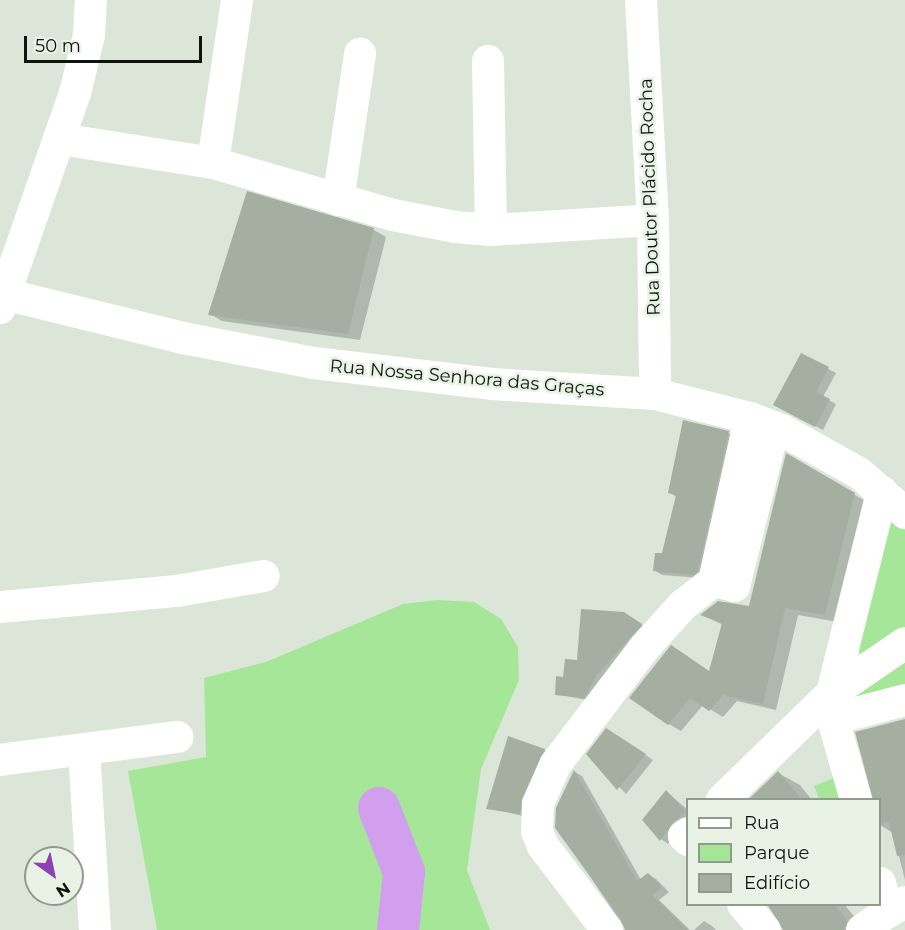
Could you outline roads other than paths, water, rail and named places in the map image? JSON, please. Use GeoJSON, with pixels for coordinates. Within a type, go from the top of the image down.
{"type":"FeatureCollection","features":[{"type":"Feature","properties":{"kind":"street"},"geometry":{"type":"LineString","coordinates":[[2,298],[60,139],[84,59],[91,0]]}},
{"type":"Feature","properties":{"kind":"street"},"geometry":{"type":"LineString","coordinates":[[213,163],[237,0]]}},
{"type":"Feature","properties":{"kind":"street","name":"Rua Doutor Plácido Rocha"},"geometry":{"type":"LineString","coordinates":[[641,0],[653,220],[655,394]]}},
{"type":"Feature","properties":{"kind":"street"},"geometry":{"type":"LineString","coordinates":[[339,200],[360,54]]}},
{"type":"Feature","properties":{"kind":"street"},"geometry":{"type":"LineString","coordinates":[[488,61],[491,230]]}},
{"type":"Feature","properties":{"kind":"street"},"geometry":{"type":"LineString","coordinates":[[60,139],[213,163],[339,200],[426,222],[491,230],[653,220]]}},
{"type":"Feature","properties":{"kind":"street","name":"Rua Nossa Senhora das Graças"},"geometry":{"type":"LineString","coordinates":[[2,298],[183,338],[314,363],[492,384],[655,394],[762,422],[838,460],[882,492],[905,513]]}},
{"type":"Feature","properties":{"kind":"street"},"geometry":{"type":"LineString","coordinates":[[607,930],[543,846],[536,824],[538,804],[565,749],[644,648],[683,604],[714,581],[734,586],[762,422]]}},
{"type":"Feature","properties":{"kind":"street"},"geometry":{"type":"LineString","coordinates":[[832,693],[882,492]]}},
{"type":"Feature","properties":{"kind":"street"},"geometry":{"type":"LineString","coordinates":[[0,608],[177,591],[264,576]]}},
{"type":"Feature","properties":{"kind":"street"},"geometry":{"type":"LineString","coordinates":[[724,798],[832,693],[905,643]]}},
{"type":"Feature","properties":{"kind":"street"},"geometry":{"type":"LineString","coordinates":[[855,798],[833,719],[905,700]]}},
{"type":"Feature","properties":{"kind":"street"},"geometry":{"type":"LineString","coordinates":[[0,760],[178,738]]}},
{"type":"Feature","properties":{"kind":"street"},"geometry":{"type":"LineString","coordinates":[[84,750],[95,930]]}},
{"type":"Feature","properties":{"kind":"street"},"geometry":{"type":"LineString","coordinates":[[862,930],[896,907],[881,885]]}},
{"type":"Feature","properties":{"kind":"street"},"geometry":{"type":"LineString","coordinates":[[745,906],[765,930]]}},
{"type":"Feature","properties":{"kind":"waterway"},"geometry":{"type":"LineString","coordinates":[[379,808],[404,872],[398,930]]}}]}
